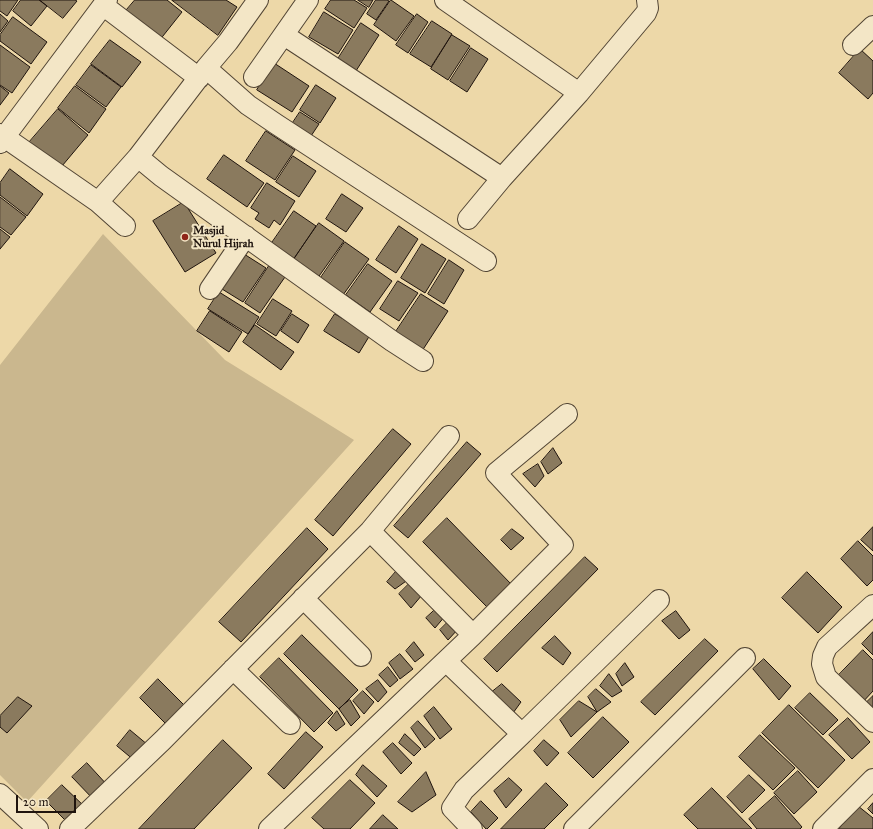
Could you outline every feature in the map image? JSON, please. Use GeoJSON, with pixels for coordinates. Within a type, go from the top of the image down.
{"type":"FeatureCollection","features":[{"type":"Feature","properties":{"kind":"street"},"geometry":{"type":"LineString","coordinates":[[103,206],[149,166],[205,73],[258,0]]}},
{"type":"Feature","properties":{"kind":"street"},"geometry":{"type":"LineString","coordinates":[[254,78],[308,0]]}},
{"type":"Feature","properties":{"kind":"street"},"geometry":{"type":"LineString","coordinates":[[445,0],[579,93]]}},
{"type":"Feature","properties":{"kind":"street"},"geometry":{"type":"LineString","coordinates":[[468,219],[502,178],[579,93],[646,13],[648,8],[647,0]]}},
{"type":"Feature","properties":{"kind":"street"},"geometry":{"type":"LineString","coordinates":[[124,226],[103,206],[2,138],[105,3],[226,86],[248,105],[276,124],[486,261]]}},
{"type":"Feature","properties":{"kind":"street"},"geometry":{"type":"LineString","coordinates":[[853,45],[873,26]]}},
{"type":"Feature","properties":{"kind":"street"},"geometry":{"type":"LineString","coordinates":[[284,35],[502,178]]}},
{"type":"Feature","properties":{"kind":"street"},"geometry":{"type":"LineString","coordinates":[[149,166],[392,341],[423,361]]}},
{"type":"Feature","properties":{"kind":"street"},"geometry":{"type":"LineString","coordinates":[[210,289],[246,236]]}},
{"type":"Feature","properties":{"kind":"street"},"geometry":{"type":"LineString","coordinates":[[269,829],[473,635],[563,545],[496,473],[567,414]]}},
{"type":"Feature","properties":{"kind":"street"},"geometry":{"type":"LineString","coordinates":[[70,829],[163,740],[370,531],[449,436]]}},
{"type":"Feature","properties":{"kind":"street"},"geometry":{"type":"LineString","coordinates":[[370,531],[473,635]]}},
{"type":"Feature","properties":{"kind":"street"},"geometry":{"type":"LineString","coordinates":[[303,598],[361,656]]}},
{"type":"Feature","properties":{"kind":"street"},"geometry":{"type":"LineString","coordinates":[[472,829],[452,808],[464,790],[659,600]]}},
{"type":"Feature","properties":{"kind":"street"},"geometry":{"type":"LineString","coordinates":[[873,605],[827,647],[823,656],[822,664],[826,676],[873,722]]}},
{"type":"Feature","properties":{"kind":"street"},"geometry":{"type":"LineString","coordinates":[[574,829],[745,658]]}},
{"type":"Feature","properties":{"kind":"street"},"geometry":{"type":"LineString","coordinates":[[446,661],[522,734]]}},
{"type":"Feature","properties":{"kind":"street"},"geometry":{"type":"LineString","coordinates":[[233,669],[290,724]]}},
{"type":"Feature","properties":{"kind":"street"},"geometry":{"type":"LineString","coordinates":[[823,829],[873,779]]}},
{"type":"Feature","properties":{"kind":"street"},"geometry":{"type":"LineString","coordinates":[[0,794],[38,829]]}},
{"type":"Feature","properties":{"kind":"shaded area"},"geometry":{"type":"Polygon","coordinates":[[[103,234],[225,360],[354,440],[27,802],[0,775],[0,365],[103,234]]]}},
{"type":"Feature","properties":{"kind":"building"},"geometry":{"type":"Polygon","coordinates":[[[0,0],[18,0],[7,16],[0,11],[0,0]]]}},
{"type":"Feature","properties":{"kind":"building"},"geometry":{"type":"Polygon","coordinates":[[[21,0],[39,0],[47,6],[31,26],[13,11],[21,0]]]}},
{"type":"Feature","properties":{"kind":"building"},"geometry":{"type":"Polygon","coordinates":[[[40,0],[75,0],[77,1],[63,18],[40,0]]]}},
{"type":"Feature","properties":{"kind":"building"},"geometry":{"type":"Polygon","coordinates":[[[135,0],[167,0],[182,12],[159,41],[124,13],[135,0]]]}},
{"type":"Feature","properties":{"kind":"building"},"geometry":{"type":"Polygon","coordinates":[[[172,0],[226,0],[237,7],[218,35],[172,0]]]}},
{"type":"Feature","properties":{"kind":"building"},"geometry":{"type":"Polygon","coordinates":[[[331,0],[354,0],[367,8],[354,28],[325,9],[331,0]]]}},
{"type":"Feature","properties":{"kind":"building"},"geometry":{"type":"Polygon","coordinates":[[[358,0],[373,0],[369,7],[358,0]]]}},
{"type":"Feature","properties":{"kind":"building"},"geometry":{"type":"Polygon","coordinates":[[[376,0],[389,1],[376,20],[367,14],[376,0]]]}},
{"type":"Feature","properties":{"kind":"building"},"geometry":{"type":"Polygon","coordinates":[[[391,0],[414,16],[396,41],[374,25],[391,0]]]}},
{"type":"Feature","properties":{"kind":"building"},"geometry":{"type":"Polygon","coordinates":[[[324,12],[353,30],[338,54],[309,37],[324,12]]]}},
{"type":"Feature","properties":{"kind":"building"},"geometry":{"type":"Polygon","coordinates":[[[0,14],[8,21],[0,32],[0,14]]]}},
{"type":"Feature","properties":{"kind":"building"},"geometry":{"type":"Polygon","coordinates":[[[417,14],[428,22],[408,53],[396,45],[417,14]]]}},
{"type":"Feature","properties":{"kind":"building"},"geometry":{"type":"Polygon","coordinates":[[[13,17],[47,42],[31,64],[0,41],[0,35],[13,17]]]}},
{"type":"Feature","properties":{"kind":"building"},"geometry":{"type":"Polygon","coordinates":[[[432,21],[452,34],[431,67],[410,54],[432,21]]]}},
{"type":"Feature","properties":{"kind":"building"},"geometry":{"type":"Polygon","coordinates":[[[361,23],[379,35],[354,74],[336,62],[361,23]]]}},
{"type":"Feature","properties":{"kind":"building"},"geometry":{"type":"Polygon","coordinates":[[[452,35],[470,46],[448,80],[431,69],[452,35]]]}},
{"type":"Feature","properties":{"kind":"building"},"geometry":{"type":"Polygon","coordinates":[[[110,40],[141,62],[122,87],[91,64],[110,40]]]}},
{"type":"Feature","properties":{"kind":"building"},"geometry":{"type":"Polygon","coordinates":[[[0,45],[30,67],[12,93],[0,85],[0,45]]]}},
{"type":"Feature","properties":{"kind":"building"},"geometry":{"type":"Polygon","coordinates":[[[471,48],[488,59],[467,92],[450,81],[471,48]]]}},
{"type":"Feature","properties":{"kind":"building"},"geometry":{"type":"Polygon","coordinates":[[[860,49],[873,61],[873,93],[868,99],[839,73],[860,49]]]}},
{"type":"Feature","properties":{"kind":"building"},"geometry":{"type":"Polygon","coordinates":[[[274,63],[309,86],[292,112],[257,90],[274,63]]]}},
{"type":"Feature","properties":{"kind":"building"},"geometry":{"type":"Polygon","coordinates":[[[91,65],[121,87],[106,107],[76,85],[91,65]]]}},
{"type":"Feature","properties":{"kind":"building"},"geometry":{"type":"Polygon","coordinates":[[[316,85],[336,98],[320,123],[300,110],[316,85]]]}},
{"type":"Feature","properties":{"kind":"building"},"geometry":{"type":"Polygon","coordinates":[[[0,86],[9,93],[0,105],[0,86]]]}},
{"type":"Feature","properties":{"kind":"building"},"geometry":{"type":"Polygon","coordinates":[[[75,86],[106,109],[89,133],[58,108],[75,86]]]}},
{"type":"Feature","properties":{"kind":"building"},"geometry":{"type":"Polygon","coordinates":[[[58,109],[88,135],[57,172],[26,146],[58,109]]]}},
{"type":"Feature","properties":{"kind":"building"},"geometry":{"type":"Polygon","coordinates":[[[300,112],[319,124],[309,139],[290,127],[300,112]]]}},
{"type":"Feature","properties":{"kind":"building"},"geometry":{"type":"Polygon","coordinates":[[[266,131],[295,150],[275,180],[246,161],[266,131]]]}},
{"type":"Feature","properties":{"kind":"building"},"geometry":{"type":"Polygon","coordinates":[[[224,155],[264,183],[247,207],[207,179],[224,155]]]}},
{"type":"Feature","properties":{"kind":"building"},"geometry":{"type":"Polygon","coordinates":[[[293,156],[316,171],[299,197],[276,182],[293,156]]]}},
{"type":"Feature","properties":{"kind":"building"},"geometry":{"type":"Polygon","coordinates":[[[10,169],[43,194],[27,216],[0,195],[0,183],[10,169]]]}},
{"type":"Feature","properties":{"kind":"building"},"geometry":{"type":"Polygon","coordinates":[[[267,183],[295,201],[280,225],[274,220],[269,228],[255,219],[259,213],[251,208],[267,183]]]}},
{"type":"Feature","properties":{"kind":"building"},"geometry":{"type":"Polygon","coordinates":[[[342,194],[363,208],[346,232],[326,219],[342,194]]]}},
{"type":"Feature","properties":{"kind":"building"},"geometry":{"type":"Polygon","coordinates":[[[0,197],[26,217],[11,235],[0,227],[0,197]]]}},
{"type":"Feature","properties":{"kind":"building","name":"Masjid Nurul Hijrah"},"geometry":{"type":"Polygon","coordinates":[[[184,202],[216,253],[185,272],[153,221],[184,202]]]}},
{"type":"Feature","properties":{"kind":"building"},"geometry":{"type":"Polygon","coordinates":[[[294,211],[316,226],[291,263],[269,247],[294,211]]]}},
{"type":"Feature","properties":{"kind":"building"},"geometry":{"type":"Polygon","coordinates":[[[319,223],[344,241],[317,279],[292,262],[319,223]]]}},
{"type":"Feature","properties":{"kind":"building"},"geometry":{"type":"Polygon","coordinates":[[[399,226],[418,239],[396,273],[376,260],[399,226]]]}},
{"type":"Feature","properties":{"kind":"building"},"geometry":{"type":"Polygon","coordinates":[[[0,229],[10,237],[0,249],[0,229]]]}},
{"type":"Feature","properties":{"kind":"building"},"geometry":{"type":"Polygon","coordinates":[[[345,242],[369,259],[343,295],[320,279],[345,242]]]}},
{"type":"Feature","properties":{"kind":"building"},"geometry":{"type":"Polygon","coordinates":[[[422,244],[446,259],[425,293],[401,278],[422,244]]]}},
{"type":"Feature","properties":{"kind":"building"},"geometry":{"type":"Polygon","coordinates":[[[244,254],[266,268],[243,302],[222,289],[244,254]]]}},
{"type":"Feature","properties":{"kind":"building"},"geometry":{"type":"Polygon","coordinates":[[[449,260],[464,270],[444,304],[428,294],[449,260]]]}},
{"type":"Feature","properties":{"kind":"building"},"geometry":{"type":"Polygon","coordinates":[[[368,264],[392,281],[370,312],[346,295],[368,264]]]}},
{"type":"Feature","properties":{"kind":"building"},"geometry":{"type":"Polygon","coordinates":[[[269,266],[285,277],[260,313],[245,303],[269,266]]]}},
{"type":"Feature","properties":{"kind":"building"},"geometry":{"type":"Polygon","coordinates":[[[398,281],[418,293],[399,321],[380,309],[398,281]]]}},
{"type":"Feature","properties":{"kind":"building"},"geometry":{"type":"Polygon","coordinates":[[[219,292],[259,317],[248,334],[208,309],[219,292]]]}},
{"type":"Feature","properties":{"kind":"building"},"geometry":{"type":"Polygon","coordinates":[[[421,294],[448,311],[422,351],[395,333],[421,294]]]}},
{"type":"Feature","properties":{"kind":"building"},"geometry":{"type":"Polygon","coordinates":[[[273,299],[292,311],[276,336],[257,324],[273,299]]]}},
{"type":"Feature","properties":{"kind":"building"},"geometry":{"type":"Polygon","coordinates":[[[210,311],[242,332],[229,352],[197,331],[210,311]]]}},
{"type":"Feature","properties":{"kind":"building"},"geometry":{"type":"Polygon","coordinates":[[[292,314],[309,325],[298,343],[281,331],[292,314]]]}},
{"type":"Feature","properties":{"kind":"building"},"geometry":{"type":"Polygon","coordinates":[[[335,314],[370,335],[359,353],[324,331],[335,314]]]}},
{"type":"Feature","properties":{"kind":"building"},"geometry":{"type":"Polygon","coordinates":[[[255,325],[294,352],[281,370],[243,342],[255,325]]]}},
{"type":"Feature","properties":{"kind":"building"},"geometry":{"type":"Polygon","coordinates":[[[393,429],[411,444],[333,536],[315,520],[393,429]]]}},
{"type":"Feature","properties":{"kind":"building"},"geometry":{"type":"Polygon","coordinates":[[[467,442],[481,454],[408,538],[394,526],[467,442]]]}},
{"type":"Feature","properties":{"kind":"building"},"geometry":{"type":"Polygon","coordinates":[[[553,448],[562,463],[548,474],[541,462],[553,448]]]}},
{"type":"Feature","properties":{"kind":"building"},"geometry":{"type":"Polygon","coordinates":[[[538,464],[544,476],[535,487],[523,474],[538,464]]]}},
{"type":"Feature","properties":{"kind":"building"},"geometry":{"type":"Polygon","coordinates":[[[447,518],[512,585],[488,608],[423,542],[447,518]]]}},
{"type":"Feature","properties":{"kind":"building"},"geometry":{"type":"Polygon","coordinates":[[[873,527],[873,551],[861,540],[873,527]]]}},
{"type":"Feature","properties":{"kind":"building"},"geometry":{"type":"Polygon","coordinates":[[[307,528],[328,549],[241,642],[219,622],[307,528]]]}},
{"type":"Feature","properties":{"kind":"building"},"geometry":{"type":"Polygon","coordinates":[[[512,529],[524,538],[511,550],[501,540],[512,529]]]}},
{"type":"Feature","properties":{"kind":"building"},"geometry":{"type":"Polygon","coordinates":[[[858,541],[873,556],[873,580],[867,586],[841,559],[858,541]]]}},
{"type":"Feature","properties":{"kind":"building"},"geometry":{"type":"Polygon","coordinates":[[[585,557],[598,569],[497,672],[484,659],[585,557]]]}},
{"type":"Feature","properties":{"kind":"building"},"geometry":{"type":"Polygon","coordinates":[[[400,567],[409,579],[395,589],[387,582],[400,567]]]}},
{"type":"Feature","properties":{"kind":"building"},"geometry":{"type":"Polygon","coordinates":[[[807,572],[842,607],[818,633],[782,598],[807,572]]]}},
{"type":"Feature","properties":{"kind":"building"},"geometry":{"type":"Polygon","coordinates":[[[412,581],[422,595],[411,608],[399,594],[412,581]]]}},
{"type":"Feature","properties":{"kind":"building"},"geometry":{"type":"Polygon","coordinates":[[[437,608],[446,615],[435,628],[426,618],[437,608]]]}},
{"type":"Feature","properties":{"kind":"building"},"geometry":{"type":"Polygon","coordinates":[[[676,611],[690,630],[679,639],[662,621],[676,611]]]}},
{"type":"Feature","properties":{"kind":"building"},"geometry":{"type":"Polygon","coordinates":[[[451,619],[459,628],[448,640],[440,630],[451,619]]]}},
{"type":"Feature","properties":{"kind":"building"},"geometry":{"type":"Polygon","coordinates":[[[873,632],[873,655],[862,644],[873,632]]]}},
{"type":"Feature","properties":{"kind":"building"},"geometry":{"type":"Polygon","coordinates":[[[302,635],[358,690],[339,709],[284,654],[302,635]]]}},
{"type":"Feature","properties":{"kind":"building"},"geometry":{"type":"Polygon","coordinates":[[[555,636],[571,653],[563,665],[542,648],[555,636]]]}},
{"type":"Feature","properties":{"kind":"building"},"geometry":{"type":"Polygon","coordinates":[[[705,639],[718,651],[655,715],[641,702],[705,639]]]}},
{"type":"Feature","properties":{"kind":"building"},"geometry":{"type":"Polygon","coordinates":[[[414,642],[424,655],[415,662],[406,651],[414,642]]]}},
{"type":"Feature","properties":{"kind":"building"},"geometry":{"type":"Polygon","coordinates":[[[863,650],[873,660],[873,691],[861,704],[835,679],[863,650]]]}},
{"type":"Feature","properties":{"kind":"building"},"geometry":{"type":"Polygon","coordinates":[[[400,654],[413,669],[400,679],[389,663],[400,654]]]}},
{"type":"Feature","properties":{"kind":"building"},"geometry":{"type":"Polygon","coordinates":[[[279,658],[333,713],[314,732],[260,677],[279,658]]]}},
{"type":"Feature","properties":{"kind":"building"},"geometry":{"type":"Polygon","coordinates":[[[764,659],[791,686],[779,700],[753,669],[764,659]]]}},
{"type":"Feature","properties":{"kind":"building"},"geometry":{"type":"Polygon","coordinates":[[[625,663],[634,677],[622,686],[616,674],[625,663]]]}},
{"type":"Feature","properties":{"kind":"building"},"geometry":{"type":"Polygon","coordinates":[[[388,667],[398,680],[390,687],[379,675],[388,667]]]}},
{"type":"Feature","properties":{"kind":"building"},"geometry":{"type":"Polygon","coordinates":[[[609,674],[622,691],[612,697],[600,686],[609,674]]]}},
{"type":"Feature","properties":{"kind":"building"},"geometry":{"type":"Polygon","coordinates":[[[158,679],[188,709],[170,728],[140,698],[158,679]]]}},
{"type":"Feature","properties":{"kind":"building"},"geometry":{"type":"Polygon","coordinates":[[[378,680],[387,692],[378,702],[366,689],[378,680]]]}},
{"type":"Feature","properties":{"kind":"building"},"geometry":{"type":"Polygon","coordinates":[[[502,684],[521,702],[508,720],[492,692],[502,684]]]}},
{"type":"Feature","properties":{"kind":"building"},"geometry":{"type":"Polygon","coordinates":[[[596,689],[611,702],[597,712],[588,697],[596,689]]]}},
{"type":"Feature","properties":{"kind":"building"},"geometry":{"type":"Polygon","coordinates":[[[363,691],[374,702],[364,714],[353,701],[363,691]]]}},
{"type":"Feature","properties":{"kind":"building"},"geometry":{"type":"Polygon","coordinates":[[[810,693],[838,720],[823,735],[795,708],[810,693]]]}},
{"type":"Feature","properties":{"kind":"building"},"geometry":{"type":"Polygon","coordinates":[[[873,696],[873,712],[865,704],[873,696]]]}},
{"type":"Feature","properties":{"kind":"building"},"geometry":{"type":"Polygon","coordinates":[[[18,697],[32,706],[7,733],[0,727],[0,716],[18,697]]]}},
{"type":"Feature","properties":{"kind":"building"},"geometry":{"type":"Polygon","coordinates":[[[350,700],[360,717],[351,726],[339,709],[350,700]]]}},
{"type":"Feature","properties":{"kind":"building"},"geometry":{"type":"Polygon","coordinates":[[[579,701],[597,712],[571,737],[560,720],[579,701]]]}},
{"type":"Feature","properties":{"kind":"building"},"geometry":{"type":"Polygon","coordinates":[[[789,705],[845,760],[818,788],[762,733],[789,705]]]}},
{"type":"Feature","properties":{"kind":"building"},"geometry":{"type":"Polygon","coordinates":[[[434,707],[452,729],[440,739],[424,716],[434,707]]]}},
{"type":"Feature","properties":{"kind":"building"},"geometry":{"type":"Polygon","coordinates":[[[337,711],[345,724],[336,731],[328,723],[337,711]]]}},
{"type":"Feature","properties":{"kind":"building"},"geometry":{"type":"Polygon","coordinates":[[[603,717],[629,742],[593,778],[568,753],[603,717]]]}},
{"type":"Feature","properties":{"kind":"building"},"geometry":{"type":"Polygon","coordinates":[[[848,718],[870,742],[852,759],[829,735],[848,718]]]}},
{"type":"Feature","properties":{"kind":"building"},"geometry":{"type":"Polygon","coordinates":[[[418,721],[435,739],[425,748],[411,728],[418,721]]]}},
{"type":"Feature","properties":{"kind":"building"},"geometry":{"type":"Polygon","coordinates":[[[130,730],[148,745],[135,761],[117,746],[130,730]]]}},
{"type":"Feature","properties":{"kind":"building"},"geometry":{"type":"Polygon","coordinates":[[[306,732],[323,747],[284,789],[268,774],[306,732]]]}},
{"type":"Feature","properties":{"kind":"building"},"geometry":{"type":"Polygon","coordinates":[[[405,734],[421,749],[414,756],[399,743],[405,734]]]}},
{"type":"Feature","properties":{"kind":"building"},"geometry":{"type":"Polygon","coordinates":[[[760,735],[795,768],[773,790],[739,757],[760,735]]]}},
{"type":"Feature","properties":{"kind":"building"},"geometry":{"type":"Polygon","coordinates":[[[223,740],[252,768],[194,829],[139,829],[223,740]]]}},
{"type":"Feature","properties":{"kind":"building"},"geometry":{"type":"Polygon","coordinates":[[[544,740],[559,753],[547,766],[534,751],[544,740]]]}},
{"type":"Feature","properties":{"kind":"building"},"geometry":{"type":"Polygon","coordinates":[[[393,743],[412,763],[401,774],[383,752],[393,743]]]}},
{"type":"Feature","properties":{"kind":"building"},"geometry":{"type":"Polygon","coordinates":[[[87,763],[109,787],[95,801],[72,777],[87,763]]]}},
{"type":"Feature","properties":{"kind":"building"},"geometry":{"type":"Polygon","coordinates":[[[363,765],[387,786],[377,797],[356,775],[363,765]]]}},
{"type":"Feature","properties":{"kind":"building"},"geometry":{"type":"Polygon","coordinates":[[[798,771],[817,792],[794,814],[774,793],[798,771]]]}},
{"type":"Feature","properties":{"kind":"building"},"geometry":{"type":"Polygon","coordinates":[[[426,772],[436,795],[412,812],[398,802],[426,772]]]}},
{"type":"Feature","properties":{"kind":"building"},"geometry":{"type":"Polygon","coordinates":[[[749,775],[765,790],[742,813],[727,797],[749,775]]]}},
{"type":"Feature","properties":{"kind":"building"},"geometry":{"type":"Polygon","coordinates":[[[509,778],[522,790],[506,808],[494,791],[509,778]]]}},
{"type":"Feature","properties":{"kind":"building"},"geometry":{"type":"Polygon","coordinates":[[[350,780],[375,803],[350,829],[324,829],[312,818],[350,780]]]}},
{"type":"Feature","properties":{"kind":"building"},"geometry":{"type":"Polygon","coordinates":[[[546,783],[568,805],[544,829],[501,829],[546,783]]]}},
{"type":"Feature","properties":{"kind":"building"},"geometry":{"type":"Polygon","coordinates":[[[62,785],[85,807],[69,824],[46,801],[62,785]]]}},
{"type":"Feature","properties":{"kind":"building"},"geometry":{"type":"Polygon","coordinates":[[[712,788],[752,829],[698,829],[684,815],[712,788]]]}},
{"type":"Feature","properties":{"kind":"building"},"geometry":{"type":"Polygon","coordinates":[[[775,796],[802,827],[800,829],[757,829],[749,819],[775,796]]]}},
{"type":"Feature","properties":{"kind":"building"},"geometry":{"type":"Polygon","coordinates":[[[481,801],[498,818],[487,829],[471,812],[481,801]]]}},
{"type":"Feature","properties":{"kind":"building"},"geometry":{"type":"Polygon","coordinates":[[[873,803],[873,814],[868,809],[873,803]]]}},
{"type":"Feature","properties":{"kind":"building"},"geometry":{"type":"Polygon","coordinates":[[[858,806],[873,818],[873,829],[839,829],[858,806]]]}},
{"type":"Feature","properties":{"kind":"building"},"geometry":{"type":"Polygon","coordinates":[[[383,815],[398,829],[370,829],[383,815]]]}},
{"type":"Feature","properties":{"kind":"place","name":"Masjid Nurul Hijrah"},"geometry":{"type":"Point","coordinates":[185,237]}}]}
